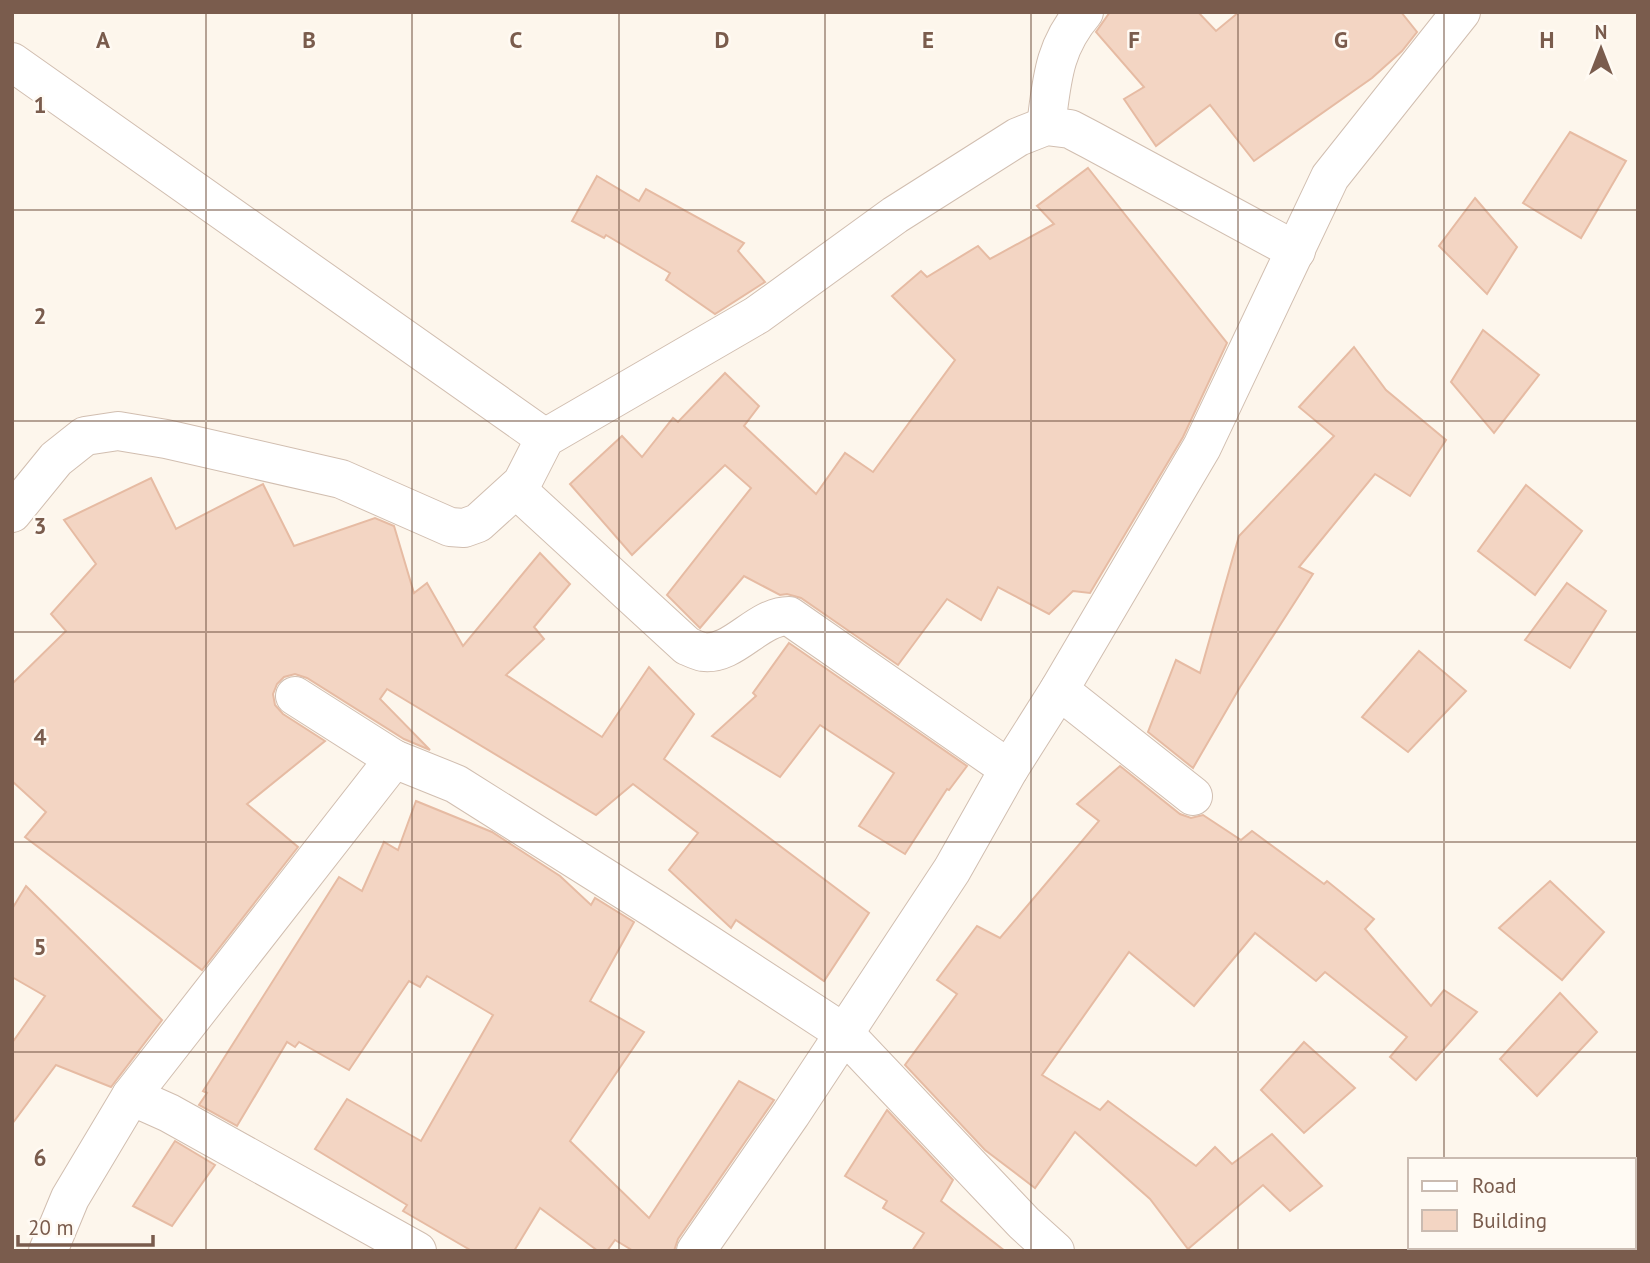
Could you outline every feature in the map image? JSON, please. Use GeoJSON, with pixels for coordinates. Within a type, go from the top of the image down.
{"type":"FeatureCollection","features":[{"type":"Feature","properties":{"kind":"street"},"geometry":{"type":"LineString","coordinates":[[1046,126],[1055,65],[1069,30],[1084,12]]}},
{"type":"Feature","properties":{"kind":"street"},"geometry":{"type":"LineString","coordinates":[[696,1251],[951,870],[1009,769],[1059,690],[1202,447],[1330,177],[1461,12]]}},
{"type":"Feature","properties":{"kind":"street"},"geometry":{"type":"LineString","coordinates":[[12,61],[545,438]]}},
{"type":"Feature","properties":{"kind":"street"},"geometry":{"type":"LineString","coordinates":[[12,513],[56,459],[85,436],[118,431],[166,439],[341,479],[450,527],[464,528],[478,523],[522,483],[545,438],[757,315],[895,215],[1018,137],[1046,126],[1070,129],[1081,134],[1296,251]]}},
{"type":"Feature","properties":{"kind":"street"},"geometry":{"type":"LineString","coordinates":[[516,489],[687,646],[703,652],[722,650],[775,616],[789,616],[1009,769]]}},
{"type":"Feature","properties":{"kind":"street"},"geometry":{"type":"LineString","coordinates":[[1059,690],[1193,796]]}},
{"type":"Feature","properties":{"kind":"street"},"geometry":{"type":"LineString","coordinates":[[295,696],[394,759],[456,784],[844,1033],[1024,1223],[1055,1251]]}},
{"type":"Feature","properties":{"kind":"street"},"geometry":{"type":"LineString","coordinates":[[48,1251],[70,1198],[131,1096],[394,759]]}},
{"type":"Feature","properties":{"kind":"street"},"geometry":{"type":"LineString","coordinates":[[131,1096],[169,1113],[417,1251]]}},
{"type":"Feature","properties":{"kind":"building"},"geometry":{"type":"Polygon","coordinates":[[[1110,12],[1198,12],[1216,31],[1239,12],[1401,12],[1417,32],[1402,51],[1372,78],[1254,161],[1210,105],[1156,146],[1124,99],[1144,87],[1096,32],[1110,12]]]}},
{"type":"Feature","properties":{"kind":"building"},"geometry":{"type":"Polygon","coordinates":[[[1570,132],[1626,161],[1581,238],[1523,203],[1570,132]]]}},
{"type":"Feature","properties":{"kind":"building"},"geometry":{"type":"Polygon","coordinates":[[[1088,168],[1227,343],[1183,437],[1090,593],[1073,591],[1049,614],[998,587],[981,620],[947,599],[898,665],[801,598],[780,595],[744,576],[700,628],[667,595],[751,488],[725,465],[632,555],[570,484],[622,436],[642,457],[673,418],[678,422],[725,373],[759,406],[744,426],[816,494],[845,453],[873,472],[955,360],[892,296],[921,271],[927,277],[978,246],[990,259],[1054,224],[1037,206],[1088,168]]]}},
{"type":"Feature","properties":{"kind":"building"},"geometry":{"type":"Polygon","coordinates":[[[597,176],[639,201],[646,189],[744,243],[738,251],[765,282],[715,314],[666,280],[670,273],[606,235],[604,238],[572,221],[597,176]]]}},
{"type":"Feature","properties":{"kind":"building"},"geometry":{"type":"Polygon","coordinates":[[[1475,198],[1517,247],[1487,294],[1439,246],[1475,198]]]}},
{"type":"Feature","properties":{"kind":"building"},"geometry":{"type":"Polygon","coordinates":[[[1483,330],[1539,375],[1494,433],[1451,382],[1483,330]]]}},
{"type":"Feature","properties":{"kind":"building"},"geometry":{"type":"Polygon","coordinates":[[[1354,347],[1386,390],[1446,440],[1410,496],[1375,474],[1299,567],[1313,574],[1240,687],[1193,768],[1148,732],[1176,660],[1200,673],[1239,536],[1334,436],[1299,407],[1354,347]]]}},
{"type":"Feature","properties":{"kind":"building"},"geometry":{"type":"Polygon","coordinates":[[[151,478],[176,529],[263,484],[294,546],[375,518],[394,526],[414,593],[427,583],[463,646],[540,553],[570,584],[534,627],[544,639],[506,675],[602,737],[649,667],[694,714],[664,759],[869,913],[824,981],[736,920],[731,928],[669,870],[698,833],[633,784],[596,815],[387,689],[380,699],[430,750],[404,739],[307,678],[295,674],[284,677],[277,684],[273,694],[275,705],[283,714],[325,741],[247,804],[298,847],[202,970],[25,837],[46,812],[12,781],[12,684],[66,631],[51,614],[96,564],[64,520],[151,478]]]}},
{"type":"Feature","properties":{"kind":"building"},"geometry":{"type":"Polygon","coordinates":[[[1526,485],[1582,531],[1535,595],[1478,551],[1526,485]]]}},
{"type":"Feature","properties":{"kind":"building"},"geometry":{"type":"Polygon","coordinates":[[[1567,583],[1606,611],[1570,668],[1525,640],[1567,583]]]}},
{"type":"Feature","properties":{"kind":"building"},"geometry":{"type":"Polygon","coordinates":[[[789,643],[967,766],[949,790],[947,789],[905,854],[859,826],[894,773],[820,725],[780,777],[712,736],[756,696],[753,693],[789,643]]]}},
{"type":"Feature","properties":{"kind":"building"},"geometry":{"type":"Polygon","coordinates":[[[1419,651],[1466,691],[1408,752],[1362,717],[1419,651]]]}},
{"type":"Feature","properties":{"kind":"building"},"geometry":{"type":"Polygon","coordinates":[[[1120,766],[1180,814],[1191,818],[1203,815],[1241,840],[1252,831],[1324,884],[1327,881],[1374,919],[1365,929],[1431,1006],[1444,990],[1477,1012],[1416,1080],[1390,1057],[1407,1037],[1325,972],[1316,981],[1255,933],[1194,1006],[1129,952],[1042,1075],[1100,1110],[1108,1101],[1196,1166],[1215,1147],[1232,1164],[1272,1134],[1322,1186],[1290,1211],[1263,1185],[1188,1249],[1150,1199],[1075,1132],[1035,1188],[985,1150],[905,1065],[957,994],[937,980],[977,926],[1000,938],[1099,821],[1077,804],[1120,766]]]}},
{"type":"Feature","properties":{"kind":"building"},"geometry":{"type":"Polygon","coordinates":[[[416,801],[492,832],[560,876],[591,905],[595,898],[634,922],[590,1001],[644,1032],[570,1141],[649,1218],[739,1081],[774,1100],[678,1239],[674,1251],[628,1251],[630,1249],[615,1240],[607,1251],[598,1251],[540,1208],[514,1251],[472,1251],[403,1211],[407,1205],[315,1149],[347,1099],[421,1141],[493,1015],[427,976],[420,987],[409,981],[349,1070],[299,1042],[295,1047],[287,1042],[237,1126],[199,1105],[207,1093],[203,1091],[339,877],[362,891],[384,842],[398,850],[416,801]]]}},
{"type":"Feature","properties":{"kind":"building"},"geometry":{"type":"Polygon","coordinates":[[[1550,881],[1604,932],[1562,980],[1499,928],[1550,881]]]}},
{"type":"Feature","properties":{"kind":"building"},"geometry":{"type":"Polygon","coordinates":[[[26,886],[162,1020],[111,1087],[56,1065],[12,1124],[12,1043],[45,996],[12,977],[12,909],[26,886]]]}},
{"type":"Feature","properties":{"kind":"building"},"geometry":{"type":"Polygon","coordinates":[[[1560,993],[1597,1032],[1537,1096],[1500,1059],[1560,993]]]}},
{"type":"Feature","properties":{"kind":"building"},"geometry":{"type":"Polygon","coordinates":[[[1304,1042],[1355,1088],[1304,1133],[1261,1090],[1304,1042]]]}},
{"type":"Feature","properties":{"kind":"building"},"geometry":{"type":"Polygon","coordinates":[[[887,1110],[953,1180],[941,1201],[1005,1251],[912,1251],[924,1233],[883,1208],[887,1201],[845,1176],[887,1110]]]}},
{"type":"Feature","properties":{"kind":"building"},"geometry":{"type":"Polygon","coordinates":[[[175,1141],[215,1165],[172,1226],[133,1206],[175,1141]]]}}]}
